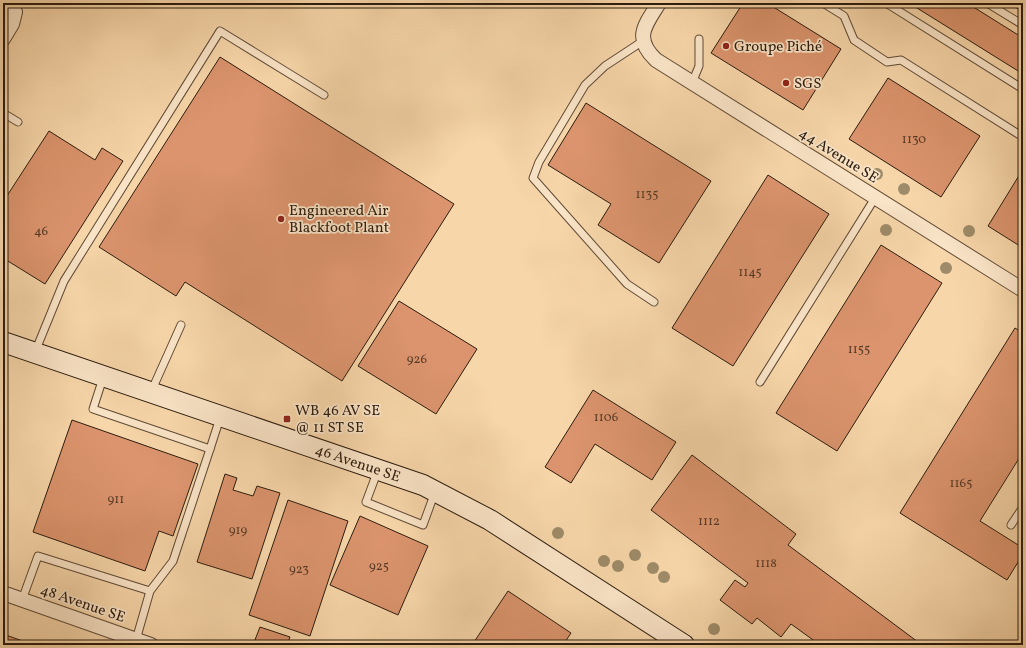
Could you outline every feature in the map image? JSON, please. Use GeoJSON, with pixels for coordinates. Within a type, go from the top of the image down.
{"type":"FeatureCollection","features":[{"type":"Feature","properties":{"kind":"street"},"geometry":{"type":"LineString","coordinates":[[3,39],[12,24],[15,12],[10,3]]}},
{"type":"Feature","properties":{"kind":"street"},"geometry":{"type":"LineString","coordinates":[[643,41],[642,31],[659,3]]}},
{"type":"Feature","properties":{"kind":"street","name":"44 Avenue SE"},"geometry":{"type":"LineString","coordinates":[[643,41],[648,52],[656,60],[1023,290]]}},
{"type":"Feature","properties":{"kind":"street","name":"46 Avenue SE"},"geometry":{"type":"LineString","coordinates":[[3,342],[423,485],[490,520],[684,645]]}},
{"type":"Feature","properties":{"kind":"street","name":"48 Avenue SE"},"geometry":{"type":"LineString","coordinates":[[3,593],[152,645]]}},
{"type":"Feature","properties":{"kind":"lane"},"geometry":{"type":"LineString","coordinates":[[823,3],[844,16],[854,40],[887,62],[900,60],[1023,136]]}},
{"type":"Feature","properties":{"kind":"lane"},"geometry":{"type":"LineString","coordinates":[[886,3],[1023,89]]}},
{"type":"Feature","properties":{"kind":"lane"},"geometry":{"type":"LineString","coordinates":[[987,3],[1023,25]]}},
{"type":"Feature","properties":{"kind":"lane"},"geometry":{"type":"LineString","coordinates":[[34,352],[64,281],[220,31],[324,95]]}},
{"type":"Feature","properties":{"kind":"lane"},"geometry":{"type":"LineString","coordinates":[[692,83],[699,66],[699,39]]}},
{"type":"Feature","properties":{"kind":"lane"},"geometry":{"type":"LineString","coordinates":[[643,41],[605,66],[585,85],[539,162],[533,178],[627,284],[654,302]]}},
{"type":"Feature","properties":{"kind":"lane"},"geometry":{"type":"LineString","coordinates":[[3,113],[18,122]]}},
{"type":"Feature","properties":{"kind":"lane"},"geometry":{"type":"LineString","coordinates":[[760,382],[875,198]]}},
{"type":"Feature","properties":{"kind":"lane"},"geometry":{"type":"LineString","coordinates":[[151,392],[181,325]]}},
{"type":"Feature","properties":{"kind":"lane"},"geometry":{"type":"LineString","coordinates":[[104,376],[93,409],[210,449]]}},
{"type":"Feature","properties":{"kind":"lane"},"geometry":{"type":"LineString","coordinates":[[136,640],[150,591],[173,560],[221,416]]}},
{"type":"Feature","properties":{"kind":"lane"},"geometry":{"type":"LineString","coordinates":[[378,470],[366,502],[423,525],[436,492]]}},
{"type":"Feature","properties":{"kind":"lane"},"geometry":{"type":"LineString","coordinates":[[1011,525],[1023,507]]}},
{"type":"Feature","properties":{"kind":"lane"},"geometry":{"type":"LineString","coordinates":[[22,600],[38,556],[150,591]]}},
{"type":"Feature","properties":{"kind":"building"},"geometry":{"type":"Polygon","coordinates":[[[743,3],[767,3],[841,49],[803,110],[711,53],[743,3]]]}},
{"type":"Feature","properties":{"kind":"building"},"geometry":{"type":"Polygon","coordinates":[[[909,3],[967,3],[1023,38],[1023,74],[909,3]]]}},
{"type":"Feature","properties":{"kind":"building"},"geometry":{"type":"Polygon","coordinates":[[[1009,3],[1023,3],[1023,12],[1009,3]]]}},
{"type":"Feature","properties":{"kind":"building","name":"Engineered Air Blackfoot Plant"},"geometry":{"type":"Polygon","coordinates":[[[220,57],[454,204],[342,381],[185,282],[176,296],[99,247],[220,57]]]}},
{"type":"Feature","properties":{"kind":"building"},"geometry":{"type":"Polygon","coordinates":[[[888,78],[980,136],[941,197],[849,139],[888,78]]]}},
{"type":"Feature","properties":{"kind":"building"},"geometry":{"type":"Polygon","coordinates":[[[586,103],[711,181],[659,263],[598,225],[611,204],[548,165],[586,103]]]}},
{"type":"Feature","properties":{"kind":"building"},"geometry":{"type":"Polygon","coordinates":[[[49,131],[95,160],[102,148],[123,161],[45,284],[3,258],[3,202],[49,131]]]}},
{"type":"Feature","properties":{"kind":"building"},"geometry":{"type":"Polygon","coordinates":[[[1023,169],[1023,248],[988,226],[1023,169]]]}},
{"type":"Feature","properties":{"kind":"building"},"geometry":{"type":"Polygon","coordinates":[[[768,175],[829,214],[733,366],[672,328],[768,175]]]}},
{"type":"Feature","properties":{"kind":"building"},"geometry":{"type":"Polygon","coordinates":[[[881,245],[942,283],[837,451],[776,413],[881,245]]]}},
{"type":"Feature","properties":{"kind":"building"},"geometry":{"type":"Polygon","coordinates":[[[399,301],[477,349],[436,414],[358,366],[399,301]]]}},
{"type":"Feature","properties":{"kind":"building"},"geometry":{"type":"Polygon","coordinates":[[[1015,328],[1023,333],[1023,452],[980,521],[1023,548],[1023,554],[1007,580],[900,513],[1015,328]]]}},
{"type":"Feature","properties":{"kind":"building"},"geometry":{"type":"Polygon","coordinates":[[[593,390],[676,442],[652,480],[595,444],[571,483],[545,467],[593,390]]]}},
{"type":"Feature","properties":{"kind":"building"},"geometry":{"type":"Polygon","coordinates":[[[72,420],[198,464],[173,536],[159,531],[145,571],[33,532],[72,420]]]}},
{"type":"Feature","properties":{"kind":"building"},"geometry":{"type":"Polygon","coordinates":[[[692,455],[796,534],[788,545],[922,645],[820,645],[791,624],[781,637],[757,618],[752,624],[720,600],[735,580],[745,587],[748,583],[651,510],[692,455]]]}},
{"type":"Feature","properties":{"kind":"building"},"geometry":{"type":"Polygon","coordinates":[[[225,474],[237,478],[233,490],[253,496],[257,486],[280,493],[252,579],[197,562],[225,474]]]}},
{"type":"Feature","properties":{"kind":"building"},"geometry":{"type":"Polygon","coordinates":[[[288,500],[348,521],[310,636],[249,615],[288,500]]]}},
{"type":"Feature","properties":{"kind":"building"},"geometry":{"type":"Polygon","coordinates":[[[360,516],[428,546],[398,615],[330,585],[360,516]]]}},
{"type":"Feature","properties":{"kind":"building"},"geometry":{"type":"Polygon","coordinates":[[[508,591],[571,633],[563,645],[472,645],[508,591]]]}},
{"type":"Feature","properties":{"kind":"building"},"geometry":{"type":"Polygon","coordinates":[[[260,627],[290,637],[287,645],[253,645],[260,627]]]}},
{"type":"Feature","properties":{"kind":"building"},"geometry":{"type":"Polygon","coordinates":[[[3,634],[34,645],[3,645],[3,634]]]}},
{"type":"Feature","properties":{"kind":"place","name":"Groupe Piché"},"geometry":{"type":"Point","coordinates":[726,46]}},
{"type":"Feature","properties":{"kind":"place","name":"SGS"},"geometry":{"type":"Point","coordinates":[786,83]}},
{"type":"Feature","properties":{"kind":"place","name":"Engineered Air Blackfoot Plant"},"geometry":{"type":"Point","coordinates":[281,219]}},
{"type":"Feature","properties":{"kind":"place","name":"WB 46 AV SE @ 11 ST SE"},"geometry":{"type":"Point","coordinates":[287,419]}}]}
